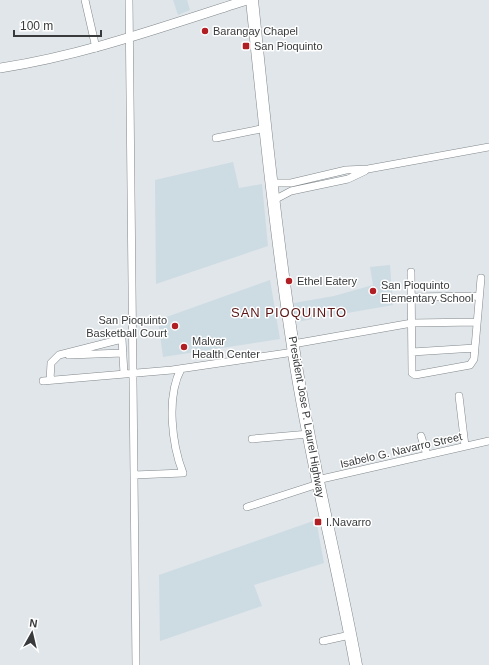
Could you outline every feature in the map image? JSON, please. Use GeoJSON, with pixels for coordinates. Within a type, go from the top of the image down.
{"type":"FeatureCollection","features":[{"type":"Feature","properties":{"kind":"highway","name":"President Jose P. Laurel Highway"},"geometry":{"type":"LineString","coordinates":[[252,0],[274,200],[293,348],[318,482],[356,665]]}},
{"type":"Feature","properties":{"kind":"street"},"geometry":{"type":"LineString","coordinates":[[85,0],[96,48]]}},
{"type":"Feature","properties":{"kind":"street"},"geometry":{"type":"LineString","coordinates":[[128,0],[136,665]]}},
{"type":"Feature","properties":{"kind":"street"},"geometry":{"type":"LineString","coordinates":[[0,68],[36,62],[96,48],[247,0]]}},
{"type":"Feature","properties":{"kind":"street"},"geometry":{"type":"LineString","coordinates":[[216,138],[266,128]]}},
{"type":"Feature","properties":{"kind":"street"},"geometry":{"type":"LineString","coordinates":[[272,183],[291,183],[346,170],[368,169],[489,147]]}},
{"type":"Feature","properties":{"kind":"street"},"geometry":{"type":"LineString","coordinates":[[274,200],[291,191],[348,179],[368,169]]}},
{"type":"Feature","properties":{"kind":"street"},"geometry":{"type":"LineString","coordinates":[[346,170],[348,179]]}},
{"type":"Feature","properties":{"kind":"street"},"geometry":{"type":"LineString","coordinates":[[411,272],[412,372],[415,374],[423,374],[470,365],[474,359],[481,278]]}},
{"type":"Feature","properties":{"kind":"street"},"geometry":{"type":"LineString","coordinates":[[411,297],[479,296]]}},
{"type":"Feature","properties":{"kind":"street"},"geometry":{"type":"LineString","coordinates":[[124,374],[122,339],[59,355],[51,363],[46,380],[133,374],[181,369],[293,348],[412,323],[477,322]]}},
{"type":"Feature","properties":{"kind":"street"},"geometry":{"type":"LineString","coordinates":[[412,352],[475,348]]}},
{"type":"Feature","properties":{"kind":"street"},"geometry":{"type":"LineString","coordinates":[[59,355],[124,353]]}},
{"type":"Feature","properties":{"kind":"street"},"geometry":{"type":"LineString","coordinates":[[134,475],[183,473],[176,455],[173,430],[174,390],[181,369]]}},
{"type":"Feature","properties":{"kind":"street"},"geometry":{"type":"LineString","coordinates":[[459,396],[465,446]]}},
{"type":"Feature","properties":{"kind":"street"},"geometry":{"type":"LineString","coordinates":[[252,439],[309,434]]}},
{"type":"Feature","properties":{"kind":"street"},"geometry":{"type":"LineString","coordinates":[[421,436],[427,455]]}},
{"type":"Feature","properties":{"kind":"street","name":"Isabelo G. Navarro Street"},"geometry":{"type":"LineString","coordinates":[[247,507],[318,482],[486,441]]}},
{"type":"Feature","properties":{"kind":"street"},"geometry":{"type":"LineString","coordinates":[[323,641],[350,635]]}},
{"type":"Feature","properties":{"kind":"shaded area"},"geometry":{"type":"Polygon","coordinates":[[[173,0],[187,0],[190,10],[178,15],[173,0]]]}},
{"type":"Feature","properties":{"kind":"shaded area"},"geometry":{"type":"Polygon","coordinates":[[[233,162],[239,188],[262,184],[268,246],[156,284],[155,180],[233,162]]]}},
{"type":"Feature","properties":{"kind":"shaded area","name":"San Pioquinto Elementary School"},"geometry":{"type":"Polygon","coordinates":[[[390,265],[393,305],[296,322],[294,303],[334,296],[373,285],[370,267],[390,265]]]}},
{"type":"Feature","properties":{"kind":"shaded area"},"geometry":{"type":"Polygon","coordinates":[[[270,280],[280,339],[163,357],[158,320],[270,280]]]}},
{"type":"Feature","properties":{"kind":"shaded area"},"geometry":{"type":"Polygon","coordinates":[[[316,520],[324,563],[254,585],[262,606],[160,641],[159,575],[316,520]]]}},
{"type":"Feature","properties":{"kind":"place","name":"Barangay Chapel"},"geometry":{"type":"Point","coordinates":[205,31]}},
{"type":"Feature","properties":{"kind":"place","name":"San Pioquinto"},"geometry":{"type":"Point","coordinates":[246,46]}},
{"type":"Feature","properties":{"kind":"place","name":"Ethel Eatery"},"geometry":{"type":"Point","coordinates":[289,281]}},
{"type":"Feature","properties":{"kind":"place","name":"San Pioquinto Elementary School"},"geometry":{"type":"Point","coordinates":[373,291]}},
{"type":"Feature","properties":{"kind":"place","name":"San Pioquinto Basketball Court"},"geometry":{"type":"Point","coordinates":[175,326]}},
{"type":"Feature","properties":{"kind":"place","name":"Malvar Health Center"},"geometry":{"type":"Point","coordinates":[184,347]}},
{"type":"Feature","properties":{"kind":"place","name":"I.Navarro"},"geometry":{"type":"Point","coordinates":[318,522]}},
{"type":"Feature","properties":{"kind":"district","name":"SAN PIOQUINTO"},"geometry":{"type":"Point","coordinates":[289,312]}}]}
